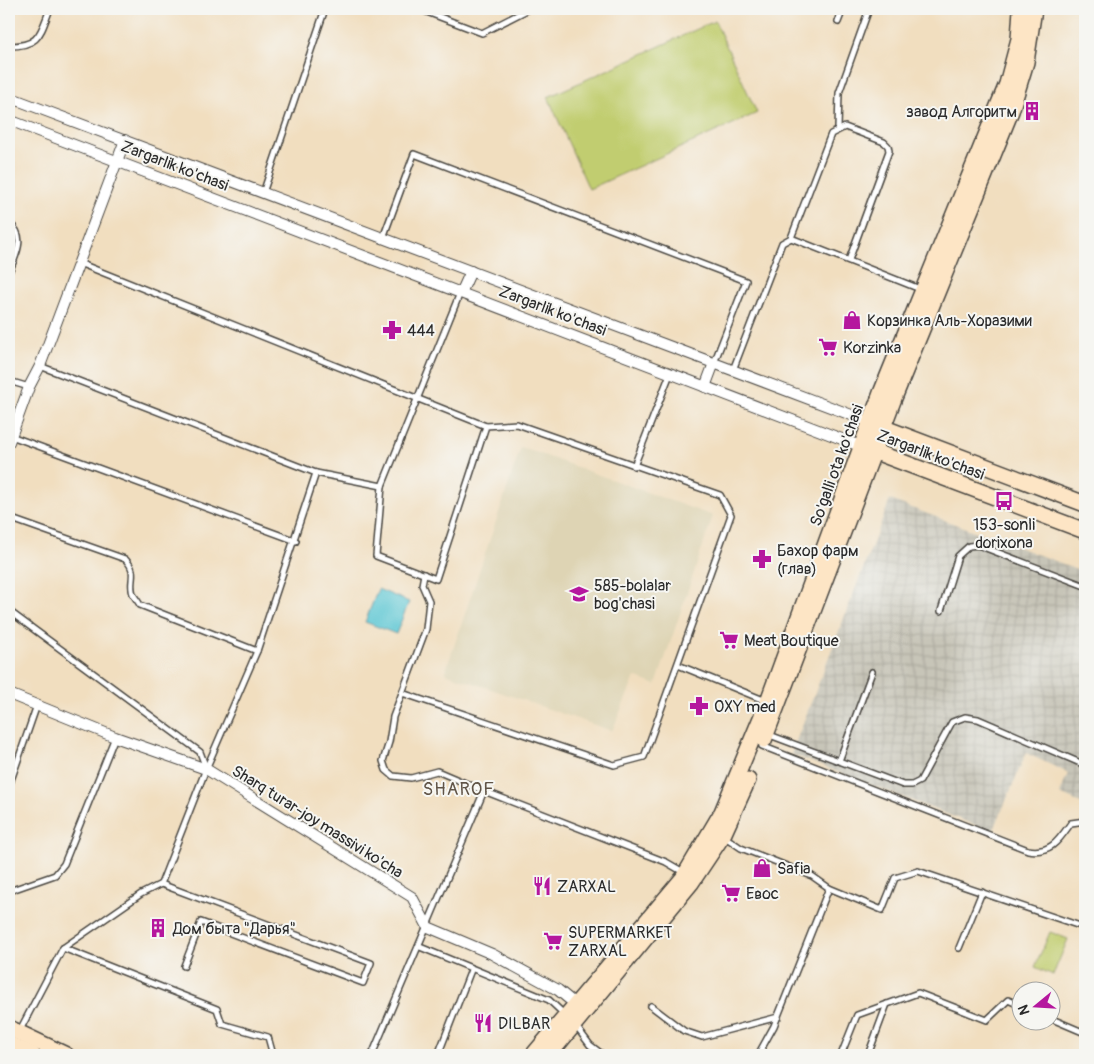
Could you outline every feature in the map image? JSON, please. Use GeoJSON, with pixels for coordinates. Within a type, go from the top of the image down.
{"type":"FeatureCollection","features":[{"type":"Feature","properties":{"kind":"main road","name":"So'galli ota ko'chasi"},"geometry":{"type":"LineString","coordinates":[[549,1055],[576,1015],[686,873],[722,812],[773,703],[867,449],[922,290],[1007,84],[1017,46],[1021,9]]}},
{"type":"Feature","properties":{"kind":"main road","name":"So'galli ota ko'chasi"},"geometry":{"type":"LineString","coordinates":[[876,424],[1011,112],[1028,53],[1034,9]]}},
{"type":"Feature","properties":{"kind":"main road","name":"Zargarlik ko'chasi"},"geometry":{"type":"LineString","coordinates":[[876,424],[1085,504]]}},
{"type":"Feature","properties":{"kind":"main road","name":"Zargarlik ko'chasi"},"geometry":{"type":"LineString","coordinates":[[867,449],[1085,531]]}},
{"type":"Feature","properties":{"kind":"main road","name":"So'galli ota ko'chasi"},"geometry":{"type":"LineString","coordinates":[[532,1055],[576,1015],[691,883],[723,835],[764,740],[773,703]]}},
{"type":"Feature","properties":{"kind":"main road"},"geometry":{"type":"LineString","coordinates":[[12,1038],[34,1055]]}},
{"type":"Feature","properties":{"kind":"main road"},"geometry":{"type":"LineString","coordinates":[[12,1038],[66,1055]]}},
{"type":"Feature","properties":{"kind":"street","name":"Zargarlik ko'chasi"},"geometry":{"type":"LineString","coordinates":[[9,97],[876,424]]}},
{"type":"Feature","properties":{"kind":"street","name":"Zargarlik ko'chasi"},"geometry":{"type":"LineString","coordinates":[[9,120],[867,449]]}},
{"type":"Feature","properties":{"kind":"street"},"geometry":{"type":"LineString","coordinates":[[10,439],[28,387],[40,366],[125,140]]}},
{"type":"Feature","properties":{"kind":"street"},"geometry":{"type":"LineString","coordinates":[[460,293],[471,271]]}},
{"type":"Feature","properties":{"kind":"street"},"geometry":{"type":"LineString","coordinates":[[706,387],[714,363]]}},
{"type":"Feature","properties":{"kind":"street","name":"Sharq turar-joy massivi ko'cha"},"geometry":{"type":"LineString","coordinates":[[9,694],[115,737],[206,769],[412,897],[428,927]]}},
{"type":"Feature","properties":{"kind":"street"},"geometry":{"type":"LineString","coordinates":[[428,927],[492,954],[558,990],[576,1015]]}},
{"type":"Feature","properties":{"kind":"lane"},"geometry":{"type":"LineString","coordinates":[[9,46],[32,43],[39,37],[50,9]]}},
{"type":"Feature","properties":{"kind":"lane"},"geometry":{"type":"LineString","coordinates":[[263,193],[326,9]]}},
{"type":"Feature","properties":{"kind":"lane"},"geometry":{"type":"LineString","coordinates":[[419,9],[482,33],[529,9]]}},
{"type":"Feature","properties":{"kind":"lane"},"geometry":{"type":"LineString","coordinates":[[838,22],[843,9]]}},
{"type":"Feature","properties":{"kind":"lane"},"geometry":{"type":"LineString","coordinates":[[838,129],[840,93],[869,9]]}},
{"type":"Feature","properties":{"kind":"lane"},"geometry":{"type":"LineString","coordinates":[[733,370],[782,243],[790,238],[831,134],[844,127],[884,142],[888,146],[889,151],[849,260]]}},
{"type":"Feature","properties":{"kind":"lane"},"geometry":{"type":"LineString","coordinates":[[383,238],[414,154],[746,281],[714,363]]}},
{"type":"Feature","properties":{"kind":"lane"},"geometry":{"type":"LineString","coordinates":[[9,223],[16,229],[19,237],[18,250],[9,272]]}},
{"type":"Feature","properties":{"kind":"lane"},"geometry":{"type":"LineString","coordinates":[[790,238],[922,290]]}},
{"type":"Feature","properties":{"kind":"lane"},"geometry":{"type":"LineString","coordinates":[[78,262],[486,426],[517,424],[720,495],[731,515],[644,757],[614,765],[402,693]]}},
{"type":"Feature","properties":{"kind":"lane"},"geometry":{"type":"LineString","coordinates":[[460,293],[382,486],[376,556],[436,578],[486,426]]}},
{"type":"Feature","properties":{"kind":"lane"},"geometry":{"type":"LineString","coordinates":[[40,366],[316,473],[382,486]]}},
{"type":"Feature","properties":{"kind":"lane"},"geometry":{"type":"LineString","coordinates":[[634,466],[670,374]]}},
{"type":"Feature","properties":{"kind":"lane"},"geometry":{"type":"LineString","coordinates":[[9,381],[28,387]]}},
{"type":"Feature","properties":{"kind":"lane"},"geometry":{"type":"LineString","coordinates":[[10,439],[296,541]]}},
{"type":"Feature","properties":{"kind":"lane"},"geometry":{"type":"LineString","coordinates":[[12,1038],[62,948],[141,894],[161,884],[206,769],[257,651],[296,541],[316,473]]}},
{"type":"Feature","properties":{"kind":"lane"},"geometry":{"type":"LineString","coordinates":[[9,518],[125,559],[134,575],[133,592],[140,605],[257,651]]}},
{"type":"Feature","properties":{"kind":"lane"},"geometry":{"type":"LineString","coordinates":[[941,611],[958,556],[969,546],[978,545],[1085,586]]}},
{"type":"Feature","properties":{"kind":"lane"},"geometry":{"type":"LineString","coordinates":[[424,574],[422,585],[428,601],[426,629],[393,716],[390,742],[383,761],[386,770],[393,776],[402,778],[437,771],[666,862],[686,873]]}},
{"type":"Feature","properties":{"kind":"lane"},"geometry":{"type":"LineString","coordinates":[[9,611],[200,752],[206,769]]}},
{"type":"Feature","properties":{"kind":"lane"},"geometry":{"type":"LineString","coordinates":[[678,665],[773,703]]}},
{"type":"Feature","properties":{"kind":"lane"},"geometry":{"type":"LineString","coordinates":[[839,761],[872,672]]}},
{"type":"Feature","properties":{"kind":"lane"},"geometry":{"type":"LineString","coordinates":[[9,786],[37,706]]}},
{"type":"Feature","properties":{"kind":"lane"},"geometry":{"type":"LineString","coordinates":[[764,740],[839,761],[903,785],[912,785],[920,781],[952,722],[965,717],[978,719],[1085,765]]}},
{"type":"Feature","properties":{"kind":"lane"},"geometry":{"type":"LineString","coordinates":[[9,891],[55,875],[64,864],[115,737]]}},
{"type":"Feature","properties":{"kind":"lane"},"geometry":{"type":"LineString","coordinates":[[764,740],[1028,850],[1048,850],[1057,843],[1071,823],[1085,821]]}},
{"type":"Feature","properties":{"kind":"lane"},"geometry":{"type":"LineString","coordinates":[[372,1055],[420,947],[484,791]]}},
{"type":"Feature","properties":{"kind":"lane"},"geometry":{"type":"LineString","coordinates":[[723,835],[741,848],[812,876],[830,888],[882,910],[895,878],[918,871],[1084,926]]}},
{"type":"Feature","properties":{"kind":"lane"},"geometry":{"type":"LineString","coordinates":[[161,884],[371,962],[363,983],[201,922],[184,966]]}},
{"type":"Feature","properties":{"kind":"lane"},"geometry":{"type":"LineString","coordinates":[[758,1055],[778,1017],[830,888]]}},
{"type":"Feature","properties":{"kind":"lane"},"geometry":{"type":"LineString","coordinates":[[959,948],[982,892]]}},
{"type":"Feature","properties":{"kind":"lane"},"geometry":{"type":"LineString","coordinates":[[420,947],[472,970],[549,1000],[576,1015],[590,1045],[603,1055]]}},
{"type":"Feature","properties":{"kind":"lane"},"geometry":{"type":"LineString","coordinates":[[62,948],[217,1009],[222,1024],[268,1037],[273,1055]]}},
{"type":"Feature","properties":{"kind":"lane"},"geometry":{"type":"LineString","coordinates":[[438,1055],[472,970]]}},
{"type":"Feature","properties":{"kind":"lane"},"geometry":{"type":"LineString","coordinates":[[841,1055],[857,1016],[918,992],[987,1020],[1008,1000],[1012,1002]]}},
{"type":"Feature","properties":{"kind":"lane"},"geometry":{"type":"LineString","coordinates":[[868,1055],[887,1004]]}},
{"type":"Feature","properties":{"kind":"lane"},"geometry":{"type":"LineString","coordinates":[[651,1006],[684,1031],[702,1036],[778,1017]]}},
{"type":"Feature","properties":{"kind":"lane"},"geometry":{"type":"LineString","coordinates":[[1062,1024],[1085,1034]]}},
{"type":"Feature","properties":{"kind":"shaded area","name":"585-bolalar bog'chasi"},"geometry":{"type":"Polygon","coordinates":[[[521,447],[713,516],[656,685],[635,677],[612,731],[445,673],[521,447]]]}},
{"type":"Feature","properties":{"kind":"shaded area"},"geometry":{"type":"Polygon","coordinates":[[[890,500],[1085,572],[1085,805],[1060,794],[1068,773],[1026,753],[993,832],[791,754],[890,500]]]}},
{"type":"Feature","properties":{"kind":"green space"},"geometry":{"type":"Polygon","coordinates":[[[715,21],[757,113],[589,189],[548,97],[715,21]]]}},
{"type":"Feature","properties":{"kind":"green space"},"geometry":{"type":"Polygon","coordinates":[[[1050,932],[1068,939],[1053,975],[1035,967],[1050,932]]]}},
{"type":"Feature","properties":{"kind":"water"},"geometry":{"type":"Polygon","coordinates":[[[378,589],[409,602],[396,634],[365,622],[378,589]]]}},
{"type":"Feature","properties":{"kind":"place","name":"завод Алгоритм"},"geometry":{"type":"Point","coordinates":[1032,111]}},
{"type":"Feature","properties":{"kind":"place","name":"Корзинка Аль-Хоразими"},"geometry":{"type":"Point","coordinates":[852,320]}},
{"type":"Feature","properties":{"kind":"place","name":"444"},"geometry":{"type":"Point","coordinates":[392,330]}},
{"type":"Feature","properties":{"kind":"place","name":"Korzinka"},"geometry":{"type":"Point","coordinates":[828,347]}},
{"type":"Feature","properties":{"kind":"place","name":"153-sonli dorixona"},"geometry":{"type":"Point","coordinates":[1004,501]}},
{"type":"Feature","properties":{"kind":"place","name":"Бахор фарм (глав)"},"geometry":{"type":"Point","coordinates":[762,559]}},
{"type":"Feature","properties":{"kind":"place","name":"585-bolalar bog'chasi"},"geometry":{"type":"Point","coordinates":[579,594]}},
{"type":"Feature","properties":{"kind":"place","name":"Meat Boutique"},"geometry":{"type":"Point","coordinates":[729,640]}},
{"type":"Feature","properties":{"kind":"place","name":"OXY med"},"geometry":{"type":"Point","coordinates":[699,706]}},
{"type":"Feature","properties":{"kind":"place","name":"Safia"},"geometry":{"type":"Point","coordinates":[762,868]}},
{"type":"Feature","properties":{"kind":"place","name":"ZARXAL"},"geometry":{"type":"Point","coordinates":[542,886]}},
{"type":"Feature","properties":{"kind":"place","name":"Евос"},"geometry":{"type":"Point","coordinates":[731,893]}},
{"type":"Feature","properties":{"kind":"place","name":"Дом быта \"Дарья\""},"geometry":{"type":"Point","coordinates":[158,928]}},
{"type":"Feature","properties":{"kind":"place","name":"SUPERMARKET ZARXAL"},"geometry":{"type":"Point","coordinates":[553,941]}},
{"type":"Feature","properties":{"kind":"place","name":"DILBAR"},"geometry":{"type":"Point","coordinates":[483,1023]}},
{"type":"Feature","properties":{"kind":"district","name":"SHAROF"},"geometry":{"type":"Point","coordinates":[459,789]}}]}
